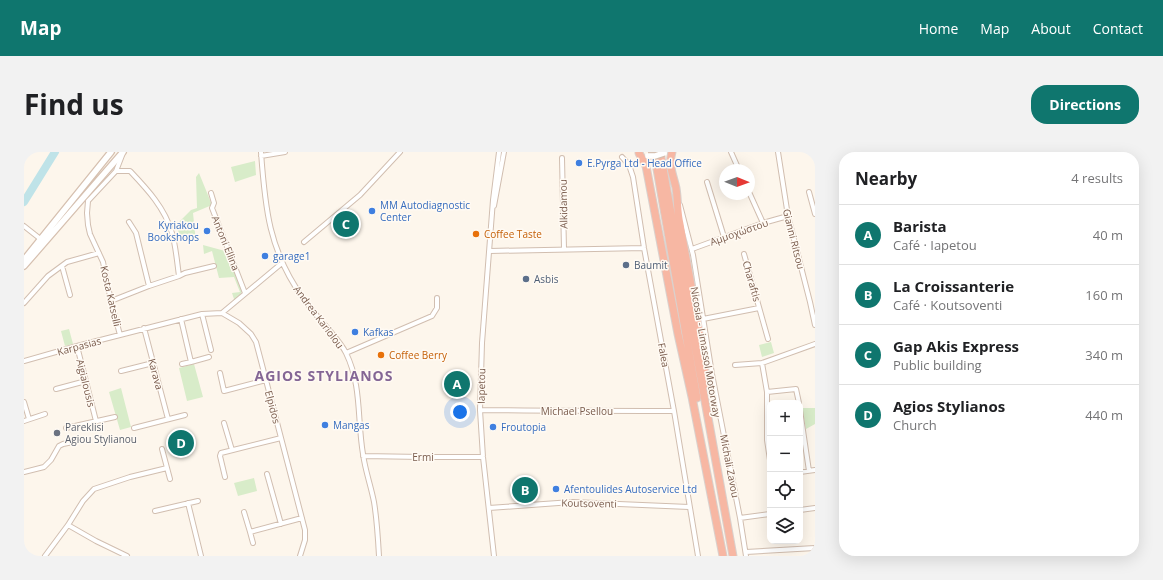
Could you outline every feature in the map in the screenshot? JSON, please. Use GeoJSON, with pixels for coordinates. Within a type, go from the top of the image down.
{"type":"FeatureCollection","features":[{"type":"Feature","properties":{"kind":"highway"},"geometry":{"type":"LineString","coordinates":[[639,152],[646,166],[678,334],[724,556]]}},
{"type":"Feature","properties":{"kind":"highway","name":"Nicosia - Limassol Motorway"},"geometry":{"type":"LineString","coordinates":[[666,152],[712,437],[733,556]]}},
{"type":"Feature","properties":{"kind":"highway"},"geometry":{"type":"LineString","coordinates":[[666,152],[676,187],[679,222],[699,328],[705,366],[712,437]]}},
{"type":"Feature","properties":{"kind":"highway","name":"Nicosia - Limassol Motorway"},"geometry":{"type":"LineString","coordinates":[[651,154],[724,556]]}},
{"type":"Feature","properties":{"kind":"main road"},"geometry":{"type":"LineString","coordinates":[[24,266],[111,152]]}},
{"type":"Feature","properties":{"kind":"main road"},"geometry":{"type":"LineString","coordinates":[[24,260],[123,152]]}},
{"type":"Feature","properties":{"kind":"main road"},"geometry":{"type":"LineString","coordinates":[[639,152],[655,156],[666,152]]}},
{"type":"Feature","properties":{"kind":"street","name":"Kosta Katselli"},"geometry":{"type":"LineString","coordinates":[[120,335],[103,262],[90,234],[87,213],[88,201],[116,171],[123,152]]}},
{"type":"Feature","properties":{"kind":"street"},"geometry":{"type":"LineString","coordinates":[[261,154],[285,152]]}},
{"type":"Feature","properties":{"kind":"street"},"geometry":{"type":"LineString","coordinates":[[304,242],[360,195],[400,152]]}},
{"type":"Feature","properties":{"kind":"street","name":"Iapetou"},"geometry":{"type":"LineString","coordinates":[[494,556],[483,457],[480,410],[482,343],[495,177],[499,152]]}},
{"type":"Feature","properties":{"kind":"street","name":"Iapetou"},"geometry":{"type":"LineString","coordinates":[[492,216],[504,152]]}},
{"type":"Feature","properties":{"kind":"street"},"geometry":{"type":"LineString","coordinates":[[731,152],[736,164]]}},
{"type":"Feature","properties":{"kind":"street","name":"Gianni Ritsou"},"geometry":{"type":"LineString","coordinates":[[780,153],[788,216],[815,325]]}},
{"type":"Feature","properties":{"kind":"street","name":"Andrea Kariolou"},"geometry":{"type":"LineString","coordinates":[[261,154],[266,209],[270,229],[282,263],[303,298],[340,343],[346,353],[357,385],[360,433],[363,456],[374,501],[379,556]]}},
{"type":"Feature","properties":{"kind":"street","name":"Falea"},"geometry":{"type":"LineString","coordinates":[[622,157],[629,165],[633,177],[698,556]]}},
{"type":"Feature","properties":{"kind":"street","name":"Alkidamou"},"geometry":{"type":"LineString","coordinates":[[562,158],[564,249]]}},
{"type":"Feature","properties":{"kind":"street"},"geometry":{"type":"LineString","coordinates":[[116,171],[130,171],[152,195],[164,214],[172,231],[180,276]]}},
{"type":"Feature","properties":{"kind":"street"},"geometry":{"type":"LineString","coordinates":[[707,182],[724,237]]}},
{"type":"Feature","properties":{"kind":"street","name":"Michali Zavou"},"geometry":{"type":"LineString","coordinates":[[676,187],[692,249],[712,374],[746,554]]}},
{"type":"Feature","properties":{"kind":"street"},"geometry":{"type":"LineString","coordinates":[[809,192],[815,214]]}},
{"type":"Feature","properties":{"kind":"street","name":"Antoni Ellina"},"geometry":{"type":"LineString","coordinates":[[211,193],[214,203],[212,208],[245,293]]}},
{"type":"Feature","properties":{"kind":"street"},"geometry":{"type":"LineString","coordinates":[[753,200],[763,223]]}},
{"type":"Feature","properties":{"kind":"street","name":"Αμμοχώστου"},"geometry":{"type":"LineString","coordinates":[[692,249],[763,223],[788,216]]}},
{"type":"Feature","properties":{"kind":"street"},"geometry":{"type":"LineString","coordinates":[[129,222],[136,233],[149,286]]}},
{"type":"Feature","properties":{"kind":"street"},"geometry":{"type":"LineString","coordinates":[[24,226],[43,241]]}},
{"type":"Feature","properties":{"kind":"street"},"geometry":{"type":"LineString","coordinates":[[490,251],[644,248]]}},
{"type":"Feature","properties":{"kind":"street"},"geometry":{"type":"LineString","coordinates":[[24,303],[48,276],[67,262],[99,254]]}},
{"type":"Feature","properties":{"kind":"street","name":"Charaftis"},"geometry":{"type":"LineString","coordinates":[[744,254],[768,339]]}},
{"type":"Feature","properties":{"kind":"street"},"geometry":{"type":"LineString","coordinates":[[191,362],[181,319],[202,314],[222,313],[282,263]]}},
{"type":"Feature","properties":{"kind":"street"},"geometry":{"type":"LineString","coordinates":[[62,266],[70,295]]}},
{"type":"Feature","properties":{"kind":"street"},"geometry":{"type":"LineString","coordinates":[[111,301],[185,273],[214,266]]}},
{"type":"Feature","properties":{"kind":"street"},"geometry":{"type":"LineString","coordinates":[[346,353],[432,316],[437,308],[437,298]]}},
{"type":"Feature","properties":{"kind":"street"},"geometry":{"type":"LineString","coordinates":[[810,302],[815,300]]}},
{"type":"Feature","properties":{"kind":"street","name":"Charaftis"},"geometry":{"type":"LineString","coordinates":[[703,319],[759,308]]}},
{"type":"Feature","properties":{"kind":"street","name":"Elpidos"},"geometry":{"type":"LineString","coordinates":[[222,313],[239,323],[251,334],[256,342],[305,530],[305,540],[300,556]]}},
{"type":"Feature","properties":{"kind":"street"},"geometry":{"type":"LineString","coordinates":[[202,314],[211,350]]}},
{"type":"Feature","properties":{"kind":"street","name":"Karpasias"},"geometry":{"type":"LineString","coordinates":[[24,361],[181,319]]}},
{"type":"Feature","properties":{"kind":"street","name":"Karava"},"geometry":{"type":"LineString","coordinates":[[144,328],[168,419]]}},
{"type":"Feature","properties":{"kind":"street"},"geometry":{"type":"LineString","coordinates":[[735,365],[762,363],[815,344]]}},
{"type":"Feature","properties":{"kind":"street","name":"Aigialousis"},"geometry":{"type":"LineString","coordinates":[[76,346],[96,421]]}},
{"type":"Feature","properties":{"kind":"street"},"geometry":{"type":"LineString","coordinates":[[182,364],[209,357]]}},
{"type":"Feature","properties":{"kind":"street"},"geometry":{"type":"LineString","coordinates":[[120,371],[153,363]]}},
{"type":"Feature","properties":{"kind":"street"},"geometry":{"type":"LineString","coordinates":[[762,363],[767,392],[767,436]]}},
{"type":"Feature","properties":{"kind":"street"},"geometry":{"type":"LineString","coordinates":[[220,373],[224,391],[266,380]]}},
{"type":"Feature","properties":{"kind":"street"},"geometry":{"type":"LineString","coordinates":[[56,389],[86,381]]}},
{"type":"Feature","properties":{"kind":"street"},"geometry":{"type":"LineString","coordinates":[[767,392],[796,389],[798,400]]}},
{"type":"Feature","properties":{"kind":"street"},"geometry":{"type":"LineString","coordinates":[[24,402],[26,420],[45,414]]}},
{"type":"Feature","properties":{"kind":"street","name":"Michael Psellou"},"geometry":{"type":"LineString","coordinates":[[480,410],[674,411]]}},
{"type":"Feature","properties":{"kind":"street"},"geometry":{"type":"LineString","coordinates":[[134,428],[185,415]]}},
{"type":"Feature","properties":{"kind":"street"},"geometry":{"type":"LineString","coordinates":[[66,428],[115,417]]}},
{"type":"Feature","properties":{"kind":"street"},"geometry":{"type":"LineString","coordinates":[[224,423],[232,450]]}},
{"type":"Feature","properties":{"kind":"street"},"geometry":{"type":"LineString","coordinates":[[803,430],[809,471]]}},
{"type":"Feature","properties":{"kind":"street"},"geometry":{"type":"LineString","coordinates":[[225,477],[220,456],[221,453],[281,438]]}},
{"type":"Feature","properties":{"kind":"street"},"geometry":{"type":"LineString","coordinates":[[24,472],[44,467],[52,460],[59,446],[73,442]]}},
{"type":"Feature","properties":{"kind":"street"},"geometry":{"type":"LineString","coordinates":[[162,449],[170,479]]}},
{"type":"Feature","properties":{"kind":"street","name":"Ermi"},"geometry":{"type":"LineString","coordinates":[[363,456],[483,457]]}},
{"type":"Feature","properties":{"kind":"street"},"geometry":{"type":"LineString","coordinates":[[45,556],[68,525],[83,501],[94,489],[130,477],[167,468]]}},
{"type":"Feature","properties":{"kind":"street"},"geometry":{"type":"LineString","coordinates":[[803,472],[815,470]]}},
{"type":"Feature","properties":{"kind":"street"},"geometry":{"type":"LineString","coordinates":[[267,474],[281,524]]}},
{"type":"Feature","properties":{"kind":"street"},"geometry":{"type":"LineString","coordinates":[[155,511],[198,501]]}},
{"type":"Feature","properties":{"kind":"street","name":"Koutsoventi"},"geometry":{"type":"LineString","coordinates":[[489,508],[572,502],[689,507]]}},
{"type":"Feature","properties":{"kind":"street"},"geometry":{"type":"LineString","coordinates":[[188,503],[202,556]]}},
{"type":"Feature","properties":{"kind":"street"},"geometry":{"type":"LineString","coordinates":[[803,510],[815,508]]}},
{"type":"Feature","properties":{"kind":"street"},"geometry":{"type":"LineString","coordinates":[[244,512],[253,544]]}},
{"type":"Feature","properties":{"kind":"street"},"geometry":{"type":"LineString","coordinates":[[740,518],[767,514]]}},
{"type":"Feature","properties":{"kind":"street"},"geometry":{"type":"LineString","coordinates":[[250,532],[302,518]]}},
{"type":"Feature","properties":{"kind":"street"},"geometry":{"type":"LineString","coordinates":[[68,525],[126,556]]}},
{"type":"Feature","properties":{"kind":"street"},"geometry":{"type":"LineString","coordinates":[[746,554],[815,548]]}},
{"type":"Feature","properties":{"kind":"green space"},"geometry":{"type":"Polygon","coordinates":[[[255,161],[256,175],[235,182],[231,167],[255,161]]]}},
{"type":"Feature","properties":{"kind":"green space"},"geometry":{"type":"Polygon","coordinates":[[[199,173],[212,205],[193,213],[196,242],[179,236],[177,224],[191,210],[197,208],[196,177],[199,173]]]}},
{"type":"Feature","properties":{"kind":"green space"},"geometry":{"type":"Polygon","coordinates":[[[203,245],[225,251],[243,290],[238,298],[233,302],[234,299],[232,293],[240,292],[234,277],[219,278],[212,251],[204,254],[203,245]]]}},
{"type":"Feature","properties":{"kind":"green space"},"geometry":{"type":"Polygon","coordinates":[[[69,329],[73,344],[65,346],[61,331],[69,329]]]}},
{"type":"Feature","properties":{"kind":"green space"},"geometry":{"type":"Polygon","coordinates":[[[771,342],[774,353],[762,357],[759,345],[771,342]]]}},
{"type":"Feature","properties":{"kind":"green space"},"geometry":{"type":"Polygon","coordinates":[[[194,364],[203,397],[187,401],[179,368],[194,364]]]}},
{"type":"Feature","properties":{"kind":"green space"},"geometry":{"type":"Polygon","coordinates":[[[121,388],[131,427],[120,430],[109,392],[121,388]]]}},
{"type":"Feature","properties":{"kind":"green space"},"geometry":{"type":"Polygon","coordinates":[[[803,408],[815,408],[815,424],[806,429],[803,408]]]}},
{"type":"Feature","properties":{"kind":"green space"},"geometry":{"type":"Polygon","coordinates":[[[254,478],[257,491],[238,496],[234,483],[254,478]]]}},
{"type":"Feature","properties":{"kind":"waterway"},"geometry":{"type":"LineString","coordinates":[[24,202],[55,152]]}},
{"type":"Feature","properties":{"kind":"place","name":"E.Pyrga Ltd - Head Office"},"geometry":{"type":"Point","coordinates":[579,163]}},
{"type":"Feature","properties":{"kind":"place","name":"MM Autodiagnostic Center"},"geometry":{"type":"Point","coordinates":[372,211]}},
{"type":"Feature","properties":{"kind":"place","name":"Gap Akis Express"},"geometry":{"type":"Point","coordinates":[346,224]}},
{"type":"Feature","properties":{"kind":"place","name":"Kyriakou Bookshops"},"geometry":{"type":"Point","coordinates":[207,231]}},
{"type":"Feature","properties":{"kind":"place","name":"Coffee Taste"},"geometry":{"type":"Point","coordinates":[476,234]}},
{"type":"Feature","properties":{"kind":"place","name":"garage1"},"geometry":{"type":"Point","coordinates":[265,256]}},
{"type":"Feature","properties":{"kind":"place","name":"Baumit"},"geometry":{"type":"Point","coordinates":[626,265]}},
{"type":"Feature","properties":{"kind":"place","name":"Asbis"},"geometry":{"type":"Point","coordinates":[526,279]}},
{"type":"Feature","properties":{"kind":"place","name":"Kafkas"},"geometry":{"type":"Point","coordinates":[355,332]}},
{"type":"Feature","properties":{"kind":"place","name":"Coffee Berry"},"geometry":{"type":"Point","coordinates":[381,355]}},
{"type":"Feature","properties":{"kind":"place","name":"Barista"},"geometry":{"type":"Point","coordinates":[457,384]}},
{"type":"Feature","properties":{"kind":"place","name":"Mangas"},"geometry":{"type":"Point","coordinates":[325,425]}},
{"type":"Feature","properties":{"kind":"place","name":"Froutopia"},"geometry":{"type":"Point","coordinates":[493,427]}},
{"type":"Feature","properties":{"kind":"place","name":"Pareklisi Agiou Stylianou"},"geometry":{"type":"Point","coordinates":[57,433]}},
{"type":"Feature","properties":{"kind":"place","name":"Agios Stylianos"},"geometry":{"type":"Point","coordinates":[181,443]}},
{"type":"Feature","properties":{"kind":"place","name":"Afentoulides Autoservice Ltd"},"geometry":{"type":"Point","coordinates":[556,489]}},
{"type":"Feature","properties":{"kind":"place","name":"La Croissanterie"},"geometry":{"type":"Point","coordinates":[525,490]}},
{"type":"Feature","properties":{"kind":"district","name":"AGIOS STYLIANOS"},"geometry":{"type":"Point","coordinates":[324,375]}}]}
